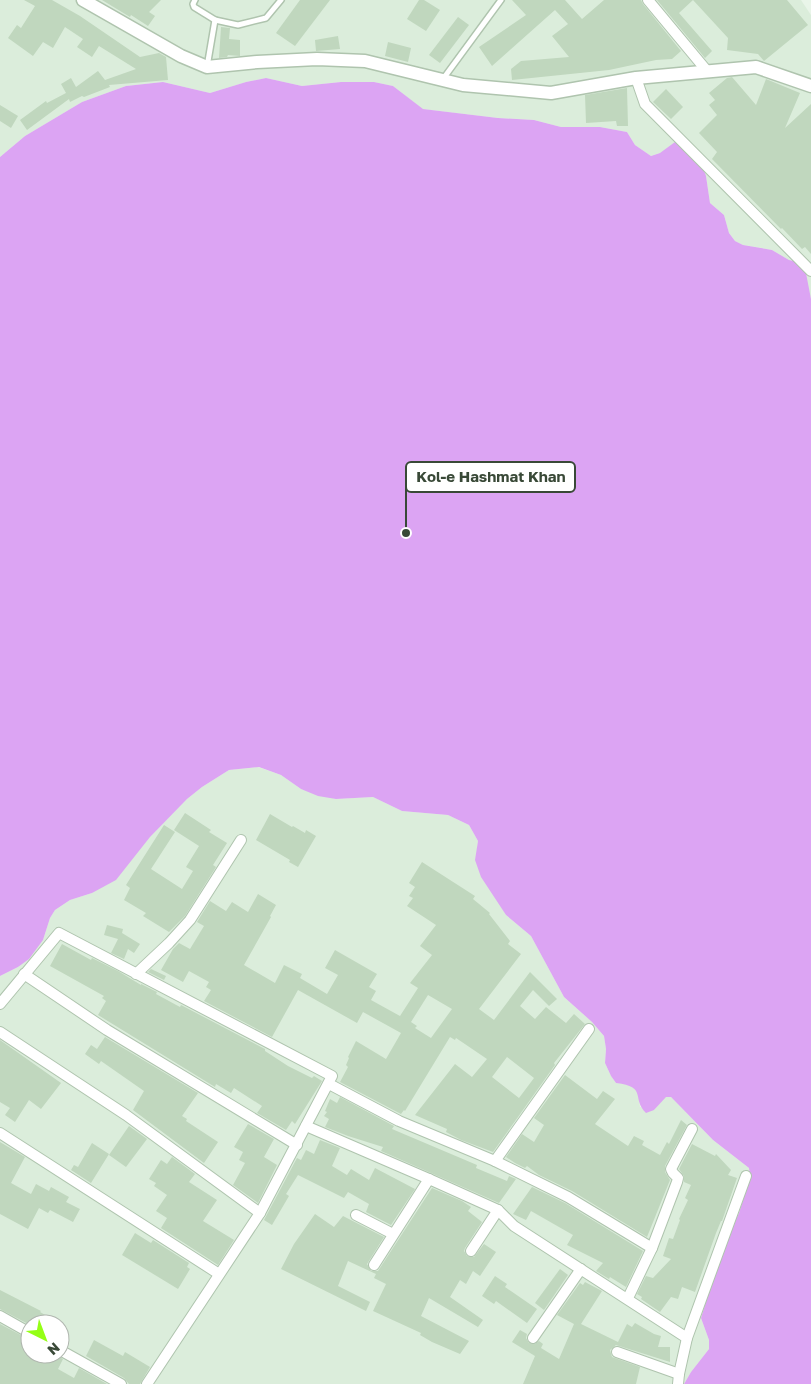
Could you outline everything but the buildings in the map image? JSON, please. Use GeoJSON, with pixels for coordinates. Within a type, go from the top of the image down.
{"type":"FeatureCollection","features":[{"type":"Feature","properties":{"kind":"street"},"geometry":{"type":"LineString","coordinates":[[83,0],[181,56],[207,68],[257,62],[317,59],[365,61],[464,85],[551,92],[636,78],[756,67],[811,86]]}},
{"type":"Feature","properties":{"kind":"street"},"geometry":{"type":"LineString","coordinates":[[648,0],[707,71]]}},
{"type":"Feature","properties":{"kind":"street"},"geometry":{"type":"LineString","coordinates":[[636,78],[645,104],[811,271]]}},
{"type":"Feature","properties":{"kind":"street"},"geometry":{"type":"LineString","coordinates":[[136,974],[190,920],[242,840]]}},
{"type":"Feature","properties":{"kind":"street"},"geometry":{"type":"LineString","coordinates":[[0,1004],[59,933],[332,1076],[260,1213],[147,1384]]}},
{"type":"Feature","properties":{"kind":"street"},"geometry":{"type":"LineString","coordinates":[[24,974],[108,1030],[297,1145]]}},
{"type":"Feature","properties":{"kind":"street"},"geometry":{"type":"LineString","coordinates":[[495,1161],[589,1029]]}},
{"type":"Feature","properties":{"kind":"street"},"geometry":{"type":"LineString","coordinates":[[0,1032],[126,1115],[260,1213]]}},
{"type":"Feature","properties":{"kind":"street"},"geometry":{"type":"LineString","coordinates":[[329,1084],[399,1121],[495,1161],[568,1197],[652,1248]]}},
{"type":"Feature","properties":{"kind":"street"},"geometry":{"type":"LineString","coordinates":[[306,1126],[498,1210],[514,1226],[628,1298],[687,1338]]}},
{"type":"Feature","properties":{"kind":"street"},"geometry":{"type":"LineString","coordinates":[[628,1298],[652,1248],[677,1182],[678,1178],[672,1173],[671,1169],[692,1130]]}},
{"type":"Feature","properties":{"kind":"street"},"geometry":{"type":"LineString","coordinates":[[0,1133],[219,1274]]}},
{"type":"Feature","properties":{"kind":"street"},"geometry":{"type":"LineString","coordinates":[[617,1352],[679,1379],[687,1338],[746,1176]]}},
{"type":"Feature","properties":{"kind":"street"},"geometry":{"type":"LineString","coordinates":[[374,1265],[429,1179]]}},
{"type":"Feature","properties":{"kind":"street"},"geometry":{"type":"LineString","coordinates":[[471,1251],[498,1210]]}},
{"type":"Feature","properties":{"kind":"street"},"geometry":{"type":"LineString","coordinates":[[356,1216],[393,1234]]}},
{"type":"Feature","properties":{"kind":"street"},"geometry":{"type":"LineString","coordinates":[[533,1338],[581,1269]]}},
{"type":"Feature","properties":{"kind":"street"},"geometry":{"type":"LineString","coordinates":[[0,1316],[20,1327]]}},
{"type":"Feature","properties":{"kind":"street"},"geometry":{"type":"LineString","coordinates":[[70,1355],[122,1384]]}},
{"type":"Feature","properties":{"kind":"lane"},"geometry":{"type":"LineString","coordinates":[[195,0],[194,7],[215,20],[238,25],[261,20],[270,14],[281,0]]}},
{"type":"Feature","properties":{"kind":"lane"},"geometry":{"type":"LineString","coordinates":[[442,80],[501,0]]}},
{"type":"Feature","properties":{"kind":"lane"},"geometry":{"type":"LineString","coordinates":[[207,68],[215,20]]}},
{"type":"Feature","properties":{"kind":"shaded area"},"geometry":{"type":"Polygon","coordinates":[[[0,0],[801,0],[811,15],[811,299],[798,262],[789,260],[772,250],[743,245],[735,241],[729,233],[724,215],[710,203],[706,176],[660,153],[651,156],[635,145],[627,132],[600,127],[561,127],[534,120],[498,118],[422,109],[393,86],[374,82],[341,82],[302,86],[266,78],[210,93],[163,82],[126,86],[82,102],[25,136],[0,157],[0,0]]]}},
{"type":"Feature","properties":{"kind":"shaded area"},"geometry":{"type":"Polygon","coordinates":[[[266,78],[302,86],[341,82],[374,82],[393,86],[423,109],[498,118],[534,120],[561,127],[600,127],[627,132],[635,145],[651,156],[660,153],[675,142],[699,157],[706,176],[710,203],[724,215],[729,233],[735,241],[743,245],[772,250],[789,260],[798,262],[805,268],[811,299],[811,1384],[684,1384],[709,1349],[709,1340],[701,1318],[708,1295],[711,1269],[739,1213],[750,1177],[749,1168],[713,1140],[671,1097],[666,1097],[654,1110],[646,1113],[639,1103],[636,1090],[632,1087],[616,1083],[605,1063],[606,1049],[604,1036],[592,1022],[564,997],[531,936],[506,915],[481,877],[475,860],[478,841],[469,825],[448,815],[402,811],[373,797],[336,799],[318,796],[301,789],[281,775],[259,767],[229,770],[187,799],[150,837],[116,880],[92,893],[70,900],[55,910],[50,918],[43,940],[29,959],[0,976],[0,157],[25,136],[82,102],[126,86],[163,82],[210,93],[266,78]]]}},
{"type":"Feature","properties":{"kind":"shaded area"},"geometry":{"type":"Polygon","coordinates":[[[258,767],[281,775],[301,789],[336,799],[373,797],[402,811],[448,815],[469,825],[478,841],[476,860],[506,915],[531,936],[564,997],[592,1022],[604,1036],[606,1049],[605,1063],[616,1083],[628,1084],[636,1089],[640,1107],[654,1110],[666,1096],[671,1097],[713,1140],[749,1168],[750,1176],[739,1213],[711,1269],[708,1295],[701,1318],[709,1340],[709,1349],[684,1384],[0,1384],[0,976],[18,967],[43,940],[50,918],[55,910],[70,900],[92,893],[187,799],[229,770],[258,767]]]}},
{"type":"Feature","properties":{"kind":"place","name":"Kol-e Hashmat Khan"},"geometry":{"type":"Point","coordinates":[406,533]}}]}
